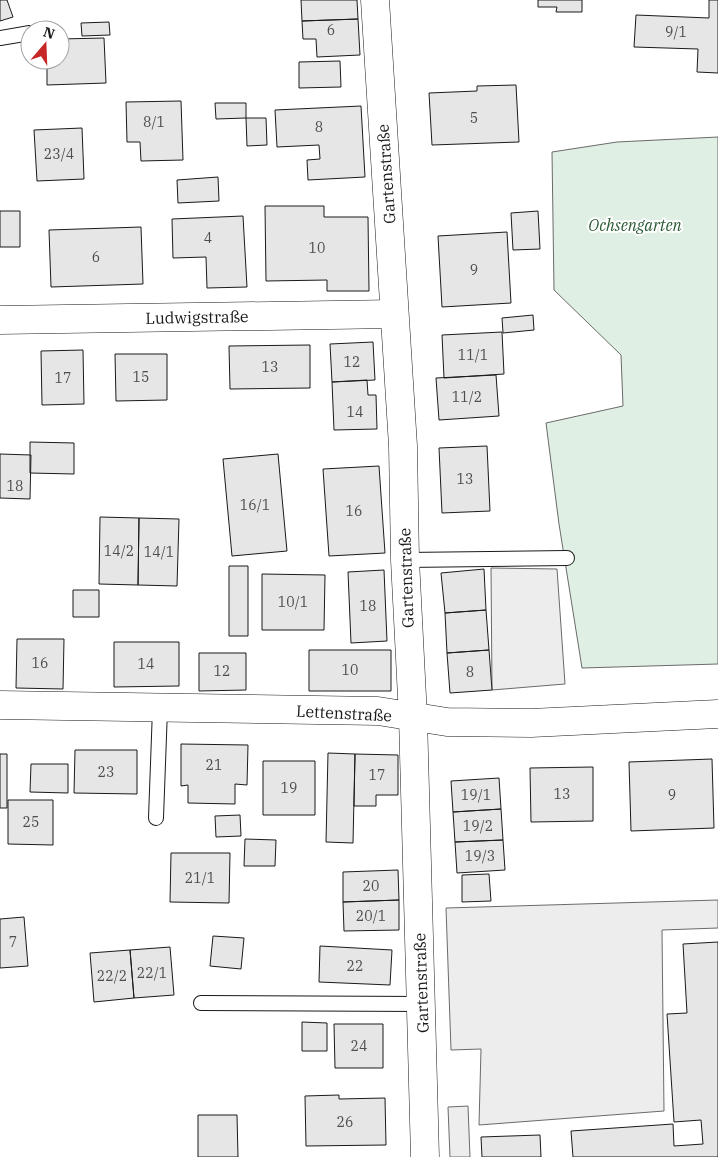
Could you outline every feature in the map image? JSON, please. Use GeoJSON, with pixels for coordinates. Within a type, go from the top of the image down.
{"type":"FeatureCollection","features":[{"type":"Feature","properties":{"kind":"street","name":"Gartenstraße"},"geometry":{"type":"LineString","coordinates":[[375,0],[403,446],[405,560],[413,717],[422,1004],[425,1157]]}},
{"type":"Feature","properties":{"kind":"street","name":"Ludwigstraße"},"geometry":{"type":"LineString","coordinates":[[0,320],[394,314]]}},
{"type":"Feature","properties":{"kind":"street","name":"Lettenstraße"},"geometry":{"type":"LineString","coordinates":[[0,705],[378,711],[447,722],[531,723],[718,714]]}},
{"type":"Feature","properties":{"kind":"lane"},"geometry":{"type":"LineString","coordinates":[[0,38],[20,35]]}},
{"type":"Feature","properties":{"kind":"lane"},"geometry":{"type":"LineString","coordinates":[[405,560],[567,558]]}},
{"type":"Feature","properties":{"kind":"lane"},"geometry":{"type":"LineString","coordinates":[[156,818],[160,709]]}},
{"type":"Feature","properties":{"kind":"lane"},"geometry":{"type":"LineString","coordinates":[[201,1003],[422,1004]]}},
{"type":"Feature","properties":{"kind":"green space","name":"Ochsengarten"},"geometry":{"type":"Polygon","coordinates":[[[718,137],[718,664],[582,668],[559,524],[546,423],[623,406],[621,355],[554,290],[552,152],[617,142],[718,137]]]}},
{"type":"Feature","properties":{"kind":"shaded area"},"geometry":{"type":"Polygon","coordinates":[[[491,568],[557,569],[565,684],[492,690],[491,568]]]}},
{"type":"Feature","properties":{"kind":"shaded area"},"geometry":{"type":"Polygon","coordinates":[[[718,900],[718,928],[662,930],[664,1111],[479,1125],[481,1049],[451,1050],[446,908],[718,900]]]}},
{"type":"Feature","properties":{"kind":"shaded area"},"geometry":{"type":"Polygon","coordinates":[[[468,1106],[470,1157],[450,1157],[448,1107],[468,1106]]]}},
{"type":"Feature","properties":{"kind":"building"},"geometry":{"type":"Polygon","coordinates":[[[0,0],[7,0],[13,17],[0,21],[0,0]]]}},
{"type":"Feature","properties":{"kind":"building"},"geometry":{"type":"Polygon","coordinates":[[[301,0],[357,0],[358,19],[302,21],[301,0]]]}},
{"type":"Feature","properties":{"kind":"building"},"geometry":{"type":"Polygon","coordinates":[[[538,0],[582,0],[582,12],[556,12],[557,7],[538,7],[538,0]]]}},
{"type":"Feature","properties":{"kind":"building"},"geometry":{"type":"Polygon","coordinates":[[[709,0],[718,0],[718,73],[697,72],[698,49],[634,47],[636,15],[709,18],[709,0]]]}},
{"type":"Feature","properties":{"kind":"building"},"geometry":{"type":"Polygon","coordinates":[[[358,19],[360,55],[317,57],[316,39],[303,39],[302,21],[358,19]]]}},
{"type":"Feature","properties":{"kind":"building"},"geometry":{"type":"Polygon","coordinates":[[[109,22],[110,35],[82,36],[81,23],[109,22]]]}},
{"type":"Feature","properties":{"kind":"building"},"geometry":{"type":"Polygon","coordinates":[[[104,38],[106,83],[47,85],[47,70],[70,70],[70,39],[104,38]]]}},
{"type":"Feature","properties":{"kind":"building"},"geometry":{"type":"Polygon","coordinates":[[[340,61],[341,87],[299,88],[299,62],[340,61]]]}},
{"type":"Feature","properties":{"kind":"building"},"geometry":{"type":"Polygon","coordinates":[[[516,85],[519,142],[432,145],[429,93],[477,91],[477,86],[516,85]]]}},
{"type":"Feature","properties":{"kind":"building"},"geometry":{"type":"Polygon","coordinates":[[[181,101],[183,160],[141,161],[140,142],[127,142],[126,102],[181,101]]]}},
{"type":"Feature","properties":{"kind":"building"},"geometry":{"type":"Polygon","coordinates":[[[215,103],[246,103],[246,118],[216,119],[215,103]]]}},
{"type":"Feature","properties":{"kind":"building"},"geometry":{"type":"Polygon","coordinates":[[[361,106],[365,177],[308,180],[307,160],[320,159],[319,145],[277,147],[275,110],[361,106]]]}},
{"type":"Feature","properties":{"kind":"building"},"geometry":{"type":"Polygon","coordinates":[[[246,118],[266,118],[267,145],[247,146],[246,118]]]}},
{"type":"Feature","properties":{"kind":"building"},"geometry":{"type":"Polygon","coordinates":[[[82,128],[84,179],[37,181],[34,130],[82,128]]]}},
{"type":"Feature","properties":{"kind":"building"},"geometry":{"type":"Polygon","coordinates":[[[218,177],[219,201],[178,203],[177,180],[218,177]]]}},
{"type":"Feature","properties":{"kind":"building"},"geometry":{"type":"Polygon","coordinates":[[[265,206],[324,206],[324,217],[368,217],[369,291],[327,291],[327,280],[266,281],[265,206]]]}},
{"type":"Feature","properties":{"kind":"building"},"geometry":{"type":"Polygon","coordinates":[[[0,211],[20,211],[20,247],[0,247],[0,211]]]}},
{"type":"Feature","properties":{"kind":"building"},"geometry":{"type":"Polygon","coordinates":[[[538,211],[540,249],[513,250],[511,213],[538,211]]]}},
{"type":"Feature","properties":{"kind":"building"},"geometry":{"type":"Polygon","coordinates":[[[243,216],[247,287],[207,288],[206,257],[173,258],[172,219],[243,216]]]}},
{"type":"Feature","properties":{"kind":"building"},"geometry":{"type":"Polygon","coordinates":[[[141,227],[143,284],[51,287],[49,230],[141,227]]]}},
{"type":"Feature","properties":{"kind":"building"},"geometry":{"type":"Polygon","coordinates":[[[507,232],[511,303],[442,307],[438,236],[507,232]]]}},
{"type":"Feature","properties":{"kind":"building"},"geometry":{"type":"Polygon","coordinates":[[[533,315],[534,330],[503,333],[502,318],[533,315]]]}},
{"type":"Feature","properties":{"kind":"building"},"geometry":{"type":"Polygon","coordinates":[[[502,332],[504,374],[444,378],[442,335],[502,332]]]}},
{"type":"Feature","properties":{"kind":"building"},"geometry":{"type":"Polygon","coordinates":[[[373,342],[375,380],[332,382],[330,344],[373,342]]]}},
{"type":"Feature","properties":{"kind":"building"},"geometry":{"type":"Polygon","coordinates":[[[310,345],[310,388],[230,389],[229,346],[310,345]]]}},
{"type":"Feature","properties":{"kind":"building"},"geometry":{"type":"Polygon","coordinates":[[[83,350],[84,404],[42,405],[41,351],[83,350]]]}},
{"type":"Feature","properties":{"kind":"building"},"geometry":{"type":"Polygon","coordinates":[[[115,354],[167,354],[167,400],[116,401],[115,354]]]}},
{"type":"Feature","properties":{"kind":"building"},"geometry":{"type":"Polygon","coordinates":[[[496,375],[499,416],[439,420],[436,378],[496,375]]]}},
{"type":"Feature","properties":{"kind":"building"},"geometry":{"type":"Polygon","coordinates":[[[367,380],[368,395],[376,395],[377,429],[334,430],[332,382],[367,380]]]}},
{"type":"Feature","properties":{"kind":"building"},"geometry":{"type":"Polygon","coordinates":[[[30,442],[74,443],[74,474],[30,473],[30,442]]]}},
{"type":"Feature","properties":{"kind":"building"},"geometry":{"type":"Polygon","coordinates":[[[487,446],[490,511],[442,513],[439,448],[487,446]]]}},
{"type":"Feature","properties":{"kind":"building"},"geometry":{"type":"Polygon","coordinates":[[[0,454],[31,455],[30,499],[0,498],[0,454]]]}},
{"type":"Feature","properties":{"kind":"building"},"geometry":{"type":"Polygon","coordinates":[[[278,454],[287,551],[232,556],[223,459],[278,454]]]}},
{"type":"Feature","properties":{"kind":"building"},"geometry":{"type":"Polygon","coordinates":[[[379,466],[385,553],[329,556],[323,469],[379,466]]]}},
{"type":"Feature","properties":{"kind":"building"},"geometry":{"type":"Polygon","coordinates":[[[100,517],[139,518],[138,585],[99,584],[100,517]]]}},
{"type":"Feature","properties":{"kind":"building"},"geometry":{"type":"Polygon","coordinates":[[[139,518],[179,519],[177,586],[138,585],[139,518]]]}},
{"type":"Feature","properties":{"kind":"building"},"geometry":{"type":"Polygon","coordinates":[[[229,566],[248,566],[248,636],[229,636],[229,566]]]}},
{"type":"Feature","properties":{"kind":"building"},"geometry":{"type":"Polygon","coordinates":[[[484,569],[486,610],[445,613],[441,573],[484,569]]]}},
{"type":"Feature","properties":{"kind":"building"},"geometry":{"type":"Polygon","coordinates":[[[384,570],[387,641],[351,643],[348,572],[384,570]]]}},
{"type":"Feature","properties":{"kind":"building"},"geometry":{"type":"Polygon","coordinates":[[[262,574],[325,575],[324,630],[262,630],[262,574]]]}},
{"type":"Feature","properties":{"kind":"building"},"geometry":{"type":"Polygon","coordinates":[[[73,590],[99,590],[99,617],[73,617],[73,590]]]}},
{"type":"Feature","properties":{"kind":"building"},"geometry":{"type":"Polygon","coordinates":[[[486,610],[489,650],[447,653],[445,613],[486,610]]]}},
{"type":"Feature","properties":{"kind":"building"},"geometry":{"type":"Polygon","coordinates":[[[17,639],[64,639],[63,689],[16,688],[17,639]]]}},
{"type":"Feature","properties":{"kind":"building"},"geometry":{"type":"Polygon","coordinates":[[[114,642],[179,642],[179,686],[114,687],[114,642]]]}},
{"type":"Feature","properties":{"kind":"building"},"geometry":{"type":"Polygon","coordinates":[[[309,650],[391,650],[391,691],[309,691],[309,650]]]}},
{"type":"Feature","properties":{"kind":"building"},"geometry":{"type":"Polygon","coordinates":[[[489,650],[492,690],[450,693],[447,653],[489,650]]]}},
{"type":"Feature","properties":{"kind":"building"},"geometry":{"type":"Polygon","coordinates":[[[199,653],[246,653],[246,690],[199,691],[199,653]]]}},
{"type":"Feature","properties":{"kind":"building"},"geometry":{"type":"Polygon","coordinates":[[[181,744],[248,745],[247,785],[235,784],[235,804],[188,803],[188,785],[181,786],[181,744]]]}},
{"type":"Feature","properties":{"kind":"building"},"geometry":{"type":"Polygon","coordinates":[[[75,750],[137,750],[137,794],[74,793],[75,750]]]}},
{"type":"Feature","properties":{"kind":"building"},"geometry":{"type":"Polygon","coordinates":[[[328,753],[355,754],[353,843],[326,842],[328,753]]]}},
{"type":"Feature","properties":{"kind":"building"},"geometry":{"type":"Polygon","coordinates":[[[0,754],[7,754],[7,808],[0,808],[0,754]]]}},
{"type":"Feature","properties":{"kind":"building"},"geometry":{"type":"Polygon","coordinates":[[[355,754],[398,755],[398,795],[376,795],[376,806],[354,806],[355,754]]]}},
{"type":"Feature","properties":{"kind":"building"},"geometry":{"type":"Polygon","coordinates":[[[712,759],[714,828],[631,831],[629,762],[712,759]]]}},
{"type":"Feature","properties":{"kind":"building"},"geometry":{"type":"Polygon","coordinates":[[[263,761],[315,761],[315,815],[263,815],[263,761]]]}},
{"type":"Feature","properties":{"kind":"building"},"geometry":{"type":"Polygon","coordinates":[[[31,764],[68,764],[68,793],[30,792],[31,764]]]}},
{"type":"Feature","properties":{"kind":"building"},"geometry":{"type":"Polygon","coordinates":[[[593,767],[593,821],[531,822],[530,768],[593,767]]]}},
{"type":"Feature","properties":{"kind":"building"},"geometry":{"type":"Polygon","coordinates":[[[499,778],[501,809],[453,812],[451,781],[499,778]]]}},
{"type":"Feature","properties":{"kind":"building"},"geometry":{"type":"Polygon","coordinates":[[[8,800],[53,800],[53,845],[8,844],[8,800]]]}},
{"type":"Feature","properties":{"kind":"building"},"geometry":{"type":"Polygon","coordinates":[[[501,809],[503,840],[455,842],[453,812],[501,809]]]}},
{"type":"Feature","properties":{"kind":"building"},"geometry":{"type":"Polygon","coordinates":[[[240,815],[241,836],[216,837],[215,816],[240,815]]]}},
{"type":"Feature","properties":{"kind":"building"},"geometry":{"type":"Polygon","coordinates":[[[245,839],[276,840],[275,866],[244,866],[245,839]]]}},
{"type":"Feature","properties":{"kind":"building"},"geometry":{"type":"Polygon","coordinates":[[[503,840],[505,870],[457,873],[455,842],[503,840]]]}},
{"type":"Feature","properties":{"kind":"building"},"geometry":{"type":"Polygon","coordinates":[[[171,853],[230,853],[229,903],[170,902],[171,853]]]}},
{"type":"Feature","properties":{"kind":"building"},"geometry":{"type":"Polygon","coordinates":[[[398,870],[399,900],[343,902],[343,872],[398,870]]]}},
{"type":"Feature","properties":{"kind":"building"},"geometry":{"type":"Polygon","coordinates":[[[489,874],[491,901],[462,902],[462,875],[489,874]]]}},
{"type":"Feature","properties":{"kind":"building"},"geometry":{"type":"Polygon","coordinates":[[[399,900],[399,930],[344,931],[343,902],[399,900]]]}},
{"type":"Feature","properties":{"kind":"building"},"geometry":{"type":"Polygon","coordinates":[[[24,917],[28,966],[0,968],[0,919],[24,917]]]}},
{"type":"Feature","properties":{"kind":"building"},"geometry":{"type":"Polygon","coordinates":[[[213,936],[244,938],[241,969],[210,966],[213,936]]]}},
{"type":"Feature","properties":{"kind":"building"},"geometry":{"type":"Polygon","coordinates":[[[718,942],[718,1157],[573,1157],[571,1131],[673,1124],[674,1146],[703,1144],[701,1120],[674,1122],[667,1014],[687,1013],[683,944],[718,942]]]}},
{"type":"Feature","properties":{"kind":"building"},"geometry":{"type":"Polygon","coordinates":[[[320,946],[392,950],[390,985],[319,982],[320,946]]]}},
{"type":"Feature","properties":{"kind":"building"},"geometry":{"type":"Polygon","coordinates":[[[170,947],[174,995],[134,998],[130,950],[170,947]]]}},
{"type":"Feature","properties":{"kind":"building"},"geometry":{"type":"Polygon","coordinates":[[[130,950],[134,998],[94,1002],[90,953],[130,950]]]}},
{"type":"Feature","properties":{"kind":"building"},"geometry":{"type":"Polygon","coordinates":[[[302,1022],[327,1023],[327,1051],[302,1051],[302,1022]]]}},
{"type":"Feature","properties":{"kind":"building"},"geometry":{"type":"Polygon","coordinates":[[[334,1024],[383,1024],[383,1068],[335,1068],[334,1024]]]}},
{"type":"Feature","properties":{"kind":"building"},"geometry":{"type":"Polygon","coordinates":[[[339,1095],[339,1099],[385,1098],[386,1145],[306,1146],[305,1096],[339,1095]]]}},
{"type":"Feature","properties":{"kind":"building"},"geometry":{"type":"Polygon","coordinates":[[[198,1115],[237,1115],[238,1157],[198,1157],[198,1115]]]}},
{"type":"Feature","properties":{"kind":"building"},"geometry":{"type":"Polygon","coordinates":[[[540,1135],[541,1157],[482,1157],[481,1137],[540,1135]]]}}]}
